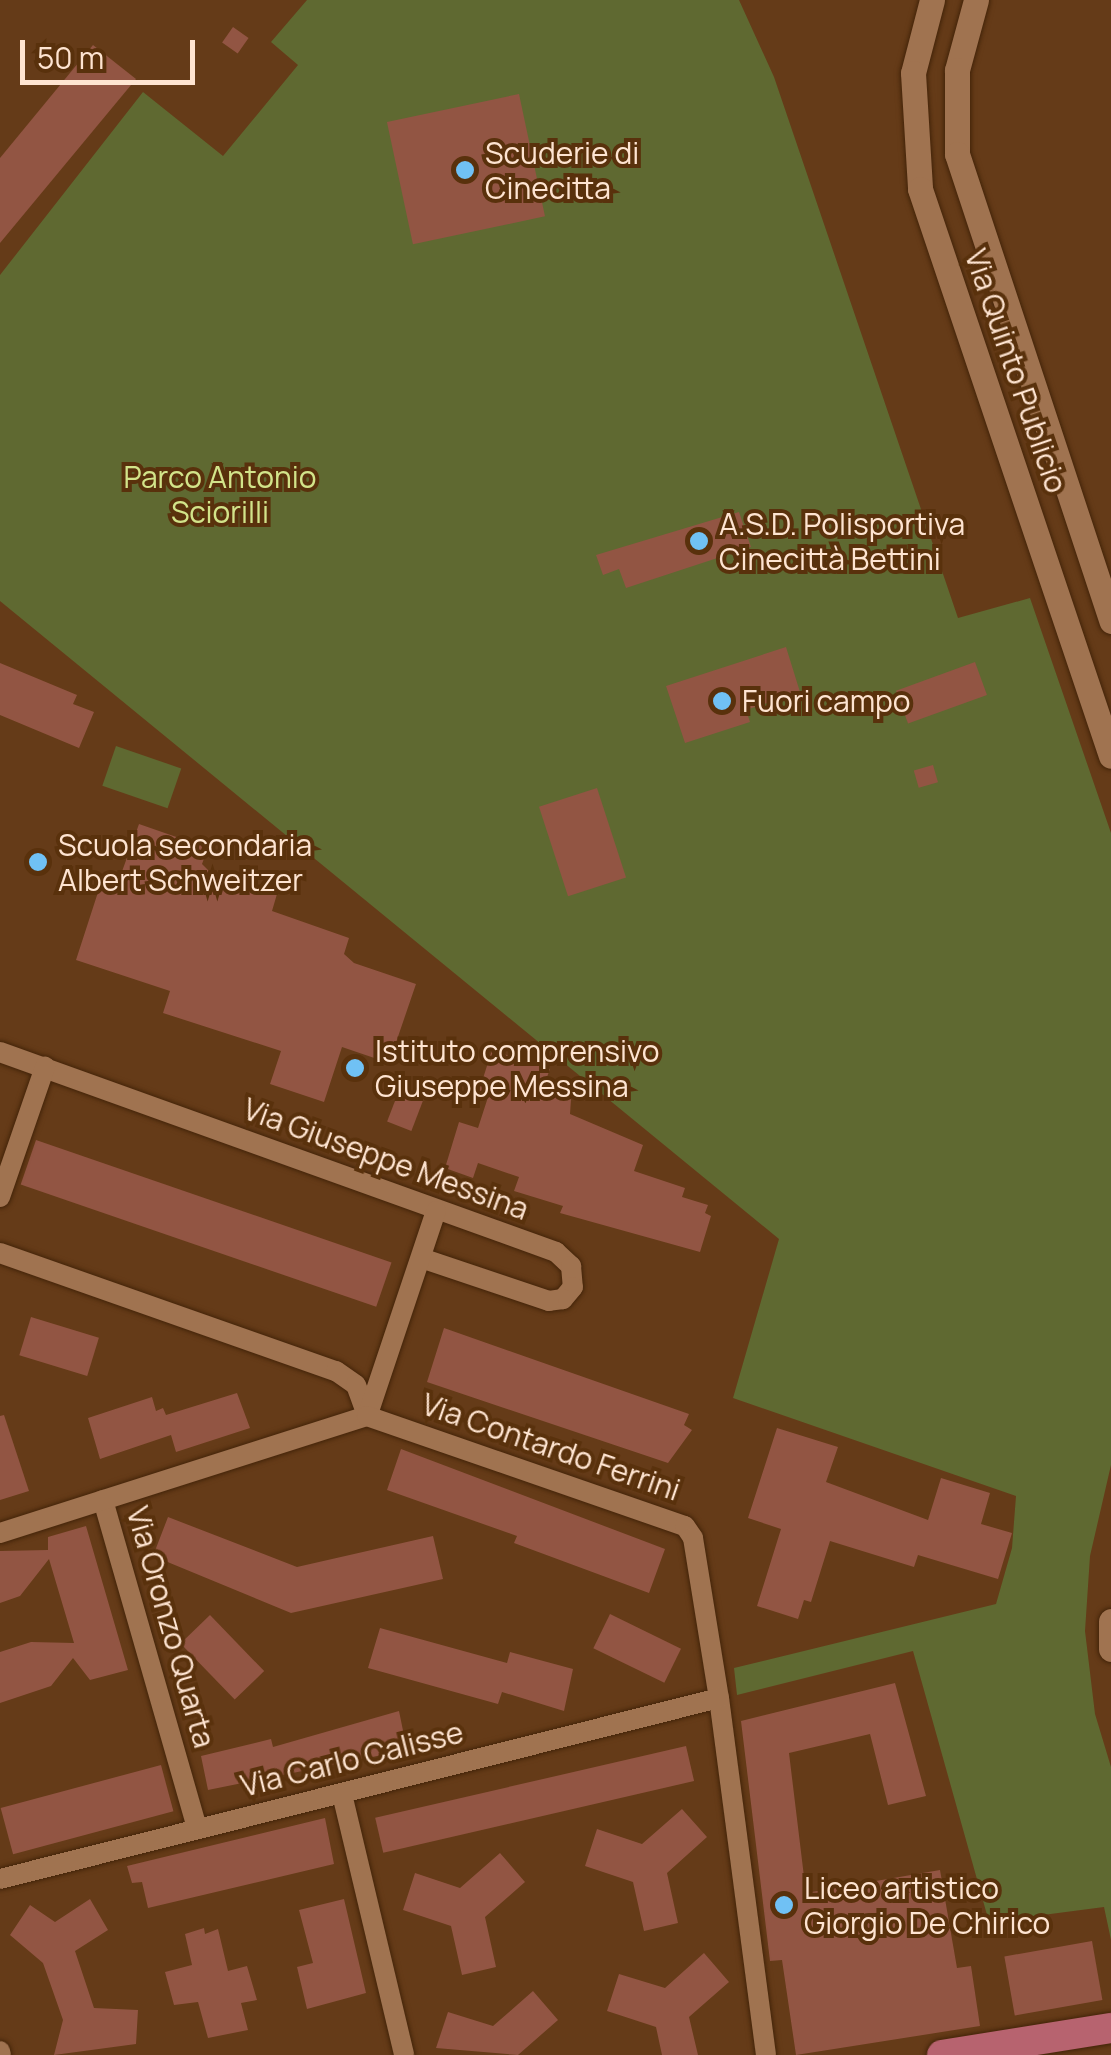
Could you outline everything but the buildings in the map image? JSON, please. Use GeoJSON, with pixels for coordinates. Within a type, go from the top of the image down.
{"type":"FeatureCollection","features":[{"type":"Feature","properties":{"kind":"main road"},"geometry":{"type":"LineString","coordinates":[[942,2055],[1111,2028]]}},
{"type":"Feature","properties":{"kind":"street","name":"Via Quinto Publicio"},"geometry":{"type":"LineString","coordinates":[[932,0],[913,73],[920,190],[1111,756]]}},
{"type":"Feature","properties":{"kind":"street","name":"Via Quinto Publicio"},"geometry":{"type":"LineString","coordinates":[[976,0],[956,70],[958,154],[1111,621]]}},
{"type":"Feature","properties":{"kind":"street","name":"Via Giuseppe Messina"},"geometry":{"type":"LineString","coordinates":[[0,1052],[563,1256],[573,1270],[572,1287],[563,1300],[550,1301],[421,1258]]}},
{"type":"Feature","properties":{"kind":"street"},"geometry":{"type":"LineString","coordinates":[[0,1197],[45,1067]]}},
{"type":"Feature","properties":{"kind":"street"},"geometry":{"type":"LineString","coordinates":[[368,1416],[436,1210]]}},
{"type":"Feature","properties":{"kind":"street"},"geometry":{"type":"LineString","coordinates":[[0,1252],[336,1371],[356,1385],[368,1416]]}},
{"type":"Feature","properties":{"kind":"street"},"geometry":{"type":"LineString","coordinates":[[0,1533],[368,1416]]}},
{"type":"Feature","properties":{"kind":"street","name":"Via Contardo Ferrini"},"geometry":{"type":"LineString","coordinates":[[368,1416],[685,1526],[693,1538],[719,1698],[766,2055]]}},
{"type":"Feature","properties":{"kind":"street","name":"Via Oronzo Quarta"},"geometry":{"type":"LineString","coordinates":[[103,1500],[198,1828]]}},
{"type":"Feature","properties":{"kind":"street"},"geometry":{"type":"LineString","coordinates":[[1111,1621],[1111,1649]]}},
{"type":"Feature","properties":{"kind":"street","name":"Via Carlo Calisse"},"geometry":{"type":"LineString","coordinates":[[0,1880],[719,1698]]}},
{"type":"Feature","properties":{"kind":"street"},"geometry":{"type":"LineString","coordinates":[[342,1794],[404,2055]]}},
{"type":"Feature","properties":{"kind":"green space","name":"Parco Antonio Sciorilli"},"geometry":{"type":"Polygon","coordinates":[[[307,0],[739,0],[774,77],[958,618],[1030,598],[1111,833],[1111,1465],[1090,1556],[1085,1631],[1095,1714],[1111,1767],[1111,1940],[1104,1907],[989,1922],[913,1651],[737,1695],[734,1668],[996,1604],[1012,1548],[1016,1496],[733,1398],[779,1239],[0,601],[0,275],[143,92],[223,156],[298,65],[271,42],[307,0]]]}},
{"type":"Feature","properties":{"kind":"green space"},"geometry":{"type":"Polygon","coordinates":[[[116,746],[181,768],[168,808],[102,786],[116,746]]]}},
{"type":"Feature","properties":{"kind":"place","name":"Scuderie di Cinecitta"},"geometry":{"type":"Point","coordinates":[465,170]}},
{"type":"Feature","properties":{"kind":"place","name":"A.S.D. Polisportiva Cinecittà Bettini"},"geometry":{"type":"Point","coordinates":[699,541]}},
{"type":"Feature","properties":{"kind":"place","name":"Fuori campo"},"geometry":{"type":"Point","coordinates":[722,701]}},
{"type":"Feature","properties":{"kind":"place","name":"Scuola secondaria Albert Schweitzer"},"geometry":{"type":"Point","coordinates":[38,862]}},
{"type":"Feature","properties":{"kind":"place","name":"Istituto comprensivo Giuseppe Messina"},"geometry":{"type":"Point","coordinates":[355,1068]}},
{"type":"Feature","properties":{"kind":"place","name":"Liceo artistico Giorgio De Chirico"},"geometry":{"type":"Point","coordinates":[784,1905]}}]}
